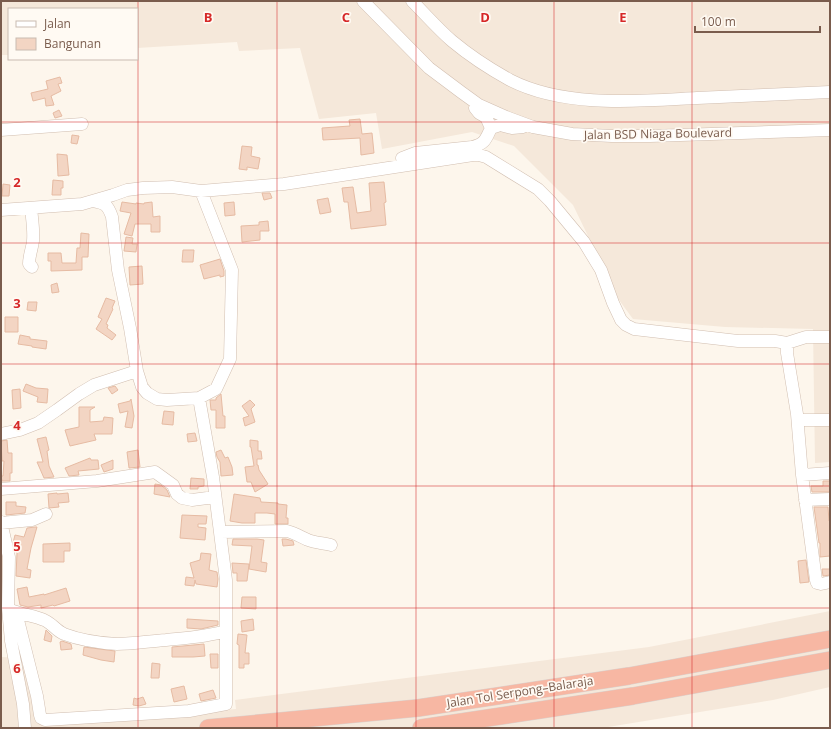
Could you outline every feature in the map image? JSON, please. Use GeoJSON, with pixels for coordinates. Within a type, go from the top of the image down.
{"type":"FeatureCollection","features":[{"type":"Feature","properties":{"kind":"highway","name":"Jalan Tol Serpong–Balaraja"},"geometry":{"type":"LineString","coordinates":[[208,728],[418,708],[629,676],[830,639]]}},
{"type":"Feature","properties":{"kind":"highway","name":"Jalan Tol Serpong–Balaraja"},"geometry":{"type":"LineString","coordinates":[[421,728],[633,696],[830,660]]}},
{"type":"Feature","properties":{"kind":"street","name":"Jalan BSD Niaga Boulevard"},"geometry":{"type":"LineString","coordinates":[[363,1],[429,68],[460,92],[479,105],[506,118],[533,127],[572,134],[612,136],[658,136],[830,130]]}},
{"type":"Feature","properties":{"kind":"street"},"geometry":{"type":"LineString","coordinates":[[412,1],[452,41],[480,62],[511,80],[542,92],[576,99],[620,100],[830,92]]}},
{"type":"Feature","properties":{"kind":"street"},"geometry":{"type":"LineString","coordinates":[[460,92],[479,113],[486,117],[491,128]]}},
{"type":"Feature","properties":{"kind":"street"},"geometry":{"type":"LineString","coordinates":[[1,130],[82,124]]}},
{"type":"Feature","properties":{"kind":"street"},"geometry":{"type":"LineString","coordinates":[[404,165],[402,158],[415,153],[478,146],[484,141],[491,128],[500,125],[512,128],[533,127]]}},
{"type":"Feature","properties":{"kind":"street"},"geometry":{"type":"LineString","coordinates":[[1,210],[82,204],[127,190],[143,188],[172,187],[201,191],[284,184],[479,155],[486,157],[538,189],[561,214],[584,242],[601,270],[620,320],[626,325],[634,329],[738,341],[775,341],[787,343],[806,338],[830,337]]}},
{"type":"Feature","properties":{"kind":"street"},"geometry":{"type":"LineString","coordinates":[[93,201],[105,204],[110,210],[112,217],[118,270],[137,371],[142,387],[147,393],[157,399],[167,400],[199,398],[216,389],[230,359],[232,270],[201,191]]}},
{"type":"Feature","properties":{"kind":"street"},"geometry":{"type":"LineString","coordinates":[[31,208],[33,241],[29,256],[29,264],[32,267]]}},
{"type":"Feature","properties":{"kind":"street"},"geometry":{"type":"LineString","coordinates":[[787,343],[787,353],[798,420],[802,475],[816,580],[817,583],[821,584],[830,582]]}},
{"type":"Feature","properties":{"kind":"street"},"geometry":{"type":"LineString","coordinates":[[1,434],[20,430],[38,423],[94,385],[137,371]]}},
{"type":"Feature","properties":{"kind":"street"},"geometry":{"type":"LineString","coordinates":[[12,610],[37,696],[40,715],[41,718],[45,720],[189,711],[226,704],[226,580],[213,478],[199,398]]}},
{"type":"Feature","properties":{"kind":"street"},"geometry":{"type":"LineString","coordinates":[[798,420],[830,420]]}},
{"type":"Feature","properties":{"kind":"street"},"geometry":{"type":"LineString","coordinates":[[1,489],[97,481],[155,472],[173,485],[182,498],[192,500],[215,497]]}},
{"type":"Feature","properties":{"kind":"street"},"geometry":{"type":"LineString","coordinates":[[802,475],[830,473]]}},
{"type":"Feature","properties":{"kind":"street"},"geometry":{"type":"LineString","coordinates":[[805,500],[830,499]]}},
{"type":"Feature","properties":{"kind":"street"},"geometry":{"type":"LineString","coordinates":[[25,728],[23,704],[11,641],[12,610],[9,557],[1,522],[32,520],[46,514]]}},
{"type":"Feature","properties":{"kind":"street"},"geometry":{"type":"LineString","coordinates":[[220,532],[287,531],[295,533],[308,540],[331,545]]}},
{"type":"Feature","properties":{"kind":"street"},"geometry":{"type":"LineString","coordinates":[[12,610],[44,620],[53,626],[57,631],[65,634],[84,640],[118,644],[204,636],[226,631]]}},
{"type":"Feature","properties":{"kind":"shaded area"},"geometry":{"type":"Polygon","coordinates":[[[1,1],[830,1],[830,462],[815,463],[813,329],[725,327],[633,319],[619,300],[573,205],[514,146],[472,132],[382,149],[376,113],[319,119],[300,48],[239,51],[237,42],[138,48],[138,8],[8,8],[8,55],[1,55],[1,1]]]}},
{"type":"Feature","properties":{"kind":"shaded area"},"geometry":{"type":"Polygon","coordinates":[[[830,611],[830,687],[773,700],[602,728],[1,728],[1,657],[27,658],[42,721],[72,721],[236,709],[235,700],[649,647],[830,611]]]}},
{"type":"Feature","properties":{"kind":"building"},"geometry":{"type":"Polygon","coordinates":[[[60,77],[62,83],[58,84],[61,91],[51,96],[54,105],[46,106],[45,98],[33,101],[31,93],[48,89],[46,81],[60,77]]]}},
{"type":"Feature","properties":{"kind":"building"},"geometry":{"type":"Polygon","coordinates":[[[59,110],[62,116],[55,118],[53,113],[59,110]]]}},
{"type":"Feature","properties":{"kind":"building"},"geometry":{"type":"Polygon","coordinates":[[[360,119],[362,134],[372,133],[374,153],[361,155],[360,138],[323,140],[322,128],[350,126],[349,120],[360,119]]]}},
{"type":"Feature","properties":{"kind":"building"},"geometry":{"type":"Polygon","coordinates":[[[72,135],[79,136],[77,144],[71,143],[72,135]]]}},
{"type":"Feature","properties":{"kind":"building"},"geometry":{"type":"Polygon","coordinates":[[[242,146],[252,147],[251,156],[260,158],[258,169],[247,167],[247,170],[239,169],[242,146]]]}},
{"type":"Feature","properties":{"kind":"building"},"geometry":{"type":"Polygon","coordinates":[[[57,154],[67,155],[69,175],[58,176],[57,154]]]}},
{"type":"Feature","properties":{"kind":"building"},"geometry":{"type":"Polygon","coordinates":[[[53,180],[63,181],[61,195],[52,195],[53,180]]]}},
{"type":"Feature","properties":{"kind":"building"},"geometry":{"type":"Polygon","coordinates":[[[384,182],[386,225],[351,229],[348,202],[344,202],[342,188],[353,187],[357,213],[371,211],[369,183],[384,182]]]}},
{"type":"Feature","properties":{"kind":"building"},"geometry":{"type":"Polygon","coordinates":[[[3,184],[10,185],[9,196],[2,196],[3,184]]]}},
{"type":"Feature","properties":{"kind":"building"},"geometry":{"type":"Polygon","coordinates":[[[262,193],[270,193],[272,198],[264,200],[262,193]]]}},
{"type":"Feature","properties":{"kind":"building"},"geometry":{"type":"Polygon","coordinates":[[[328,198],[331,212],[320,214],[317,200],[328,198]]]}},
{"type":"Feature","properties":{"kind":"building"},"geometry":{"type":"Polygon","coordinates":[[[122,202],[144,204],[152,202],[153,217],[160,216],[160,232],[151,232],[151,224],[135,224],[132,236],[124,234],[131,213],[120,211],[122,202]]]}},
{"type":"Feature","properties":{"kind":"building"},"geometry":{"type":"Polygon","coordinates":[[[234,202],[235,215],[225,216],[224,203],[234,202]]]}},
{"type":"Feature","properties":{"kind":"building"},"geometry":{"type":"Polygon","coordinates":[[[268,221],[269,231],[260,231],[260,240],[242,242],[241,226],[259,225],[259,222],[268,221]]]}},
{"type":"Feature","properties":{"kind":"building"},"geometry":{"type":"Polygon","coordinates":[[[81,233],[89,234],[88,257],[82,257],[82,270],[51,271],[51,261],[48,261],[48,253],[61,253],[62,263],[76,263],[77,248],[80,248],[81,233]]]}},
{"type":"Feature","properties":{"kind":"building"},"geometry":{"type":"Polygon","coordinates":[[[126,237],[133,238],[132,244],[137,244],[136,252],[124,251],[126,237]]]}},
{"type":"Feature","properties":{"kind":"building"},"geometry":{"type":"Polygon","coordinates":[[[183,250],[194,250],[193,262],[182,262],[183,250]]]}},
{"type":"Feature","properties":{"kind":"building"},"geometry":{"type":"Polygon","coordinates":[[[220,259],[224,276],[220,277],[220,275],[204,279],[200,265],[220,259]]]}},
{"type":"Feature","properties":{"kind":"building"},"geometry":{"type":"Polygon","coordinates":[[[142,266],[143,284],[130,285],[129,267],[142,266]]]}},
{"type":"Feature","properties":{"kind":"building"},"geometry":{"type":"Polygon","coordinates":[[[57,283],[59,292],[52,293],[51,285],[57,283]]]}},
{"type":"Feature","properties":{"kind":"building"},"geometry":{"type":"Polygon","coordinates":[[[106,298],[115,301],[106,324],[108,325],[107,328],[116,335],[112,340],[96,329],[102,319],[98,317],[106,298]]]}},
{"type":"Feature","properties":{"kind":"building"},"geometry":{"type":"Polygon","coordinates":[[[28,302],[37,302],[36,311],[27,310],[28,302]]]}},
{"type":"Feature","properties":{"kind":"building"},"geometry":{"type":"Polygon","coordinates":[[[5,317],[18,317],[18,332],[5,332],[5,317]]]}},
{"type":"Feature","properties":{"kind":"building"},"geometry":{"type":"Polygon","coordinates":[[[20,335],[30,337],[30,339],[47,341],[46,349],[18,344],[20,335]]]}},
{"type":"Feature","properties":{"kind":"building"},"geometry":{"type":"Polygon","coordinates":[[[26,384],[36,388],[48,389],[47,403],[37,402],[38,397],[23,391],[26,384]]]}},
{"type":"Feature","properties":{"kind":"building"},"geometry":{"type":"Polygon","coordinates":[[[115,386],[118,390],[112,394],[108,388],[115,386]]]}},
{"type":"Feature","properties":{"kind":"building"},"geometry":{"type":"Polygon","coordinates":[[[20,389],[21,408],[13,409],[12,390],[20,389]]]}},
{"type":"Feature","properties":{"kind":"building"},"geometry":{"type":"Polygon","coordinates":[[[221,394],[223,416],[225,416],[225,428],[216,428],[216,410],[211,410],[210,400],[216,400],[216,398],[221,394]]]}},
{"type":"Feature","properties":{"kind":"building"},"geometry":{"type":"Polygon","coordinates":[[[131,399],[134,416],[132,428],[125,427],[128,411],[120,413],[118,404],[130,401],[131,399]]]}},
{"type":"Feature","properties":{"kind":"building"},"geometry":{"type":"Polygon","coordinates":[[[250,400],[255,405],[251,409],[255,422],[245,426],[243,418],[249,416],[242,406],[250,400]]]}},
{"type":"Feature","properties":{"kind":"building"},"geometry":{"type":"Polygon","coordinates":[[[79,407],[95,407],[90,410],[90,422],[103,421],[104,417],[113,418],[112,434],[94,434],[96,440],[70,446],[65,430],[79,427],[79,407]]]}},
{"type":"Feature","properties":{"kind":"building"},"geometry":{"type":"Polygon","coordinates":[[[164,411],[174,412],[173,425],[162,424],[164,411]]]}},
{"type":"Feature","properties":{"kind":"building"},"geometry":{"type":"Polygon","coordinates":[[[195,433],[197,441],[188,442],[187,434],[195,433]]]}},
{"type":"Feature","properties":{"kind":"building"},"geometry":{"type":"Polygon","coordinates":[[[46,437],[49,450],[47,451],[49,466],[54,477],[44,478],[37,462],[43,462],[37,439],[46,437]]]}},
{"type":"Feature","properties":{"kind":"building"},"geometry":{"type":"Polygon","coordinates":[[[7,440],[8,453],[12,453],[12,473],[10,473],[10,481],[2,481],[1,476],[3,476],[4,461],[2,461],[1,441],[7,440]]]}},
{"type":"Feature","properties":{"kind":"building"},"geometry":{"type":"Polygon","coordinates":[[[250,440],[258,441],[258,451],[261,451],[262,459],[257,459],[257,465],[268,484],[255,492],[251,482],[247,482],[245,467],[254,466],[250,440]]]}},
{"type":"Feature","properties":{"kind":"building"},"geometry":{"type":"Polygon","coordinates":[[[138,450],[140,467],[129,468],[127,452],[138,450]]]}},
{"type":"Feature","properties":{"kind":"building"},"geometry":{"type":"Polygon","coordinates":[[[221,450],[225,458],[228,457],[233,475],[221,476],[220,462],[216,452],[221,450]]]}},
{"type":"Feature","properties":{"kind":"building"},"geometry":{"type":"Polygon","coordinates":[[[90,458],[91,460],[98,460],[99,469],[78,471],[79,475],[69,476],[65,468],[90,458]]]}},
{"type":"Feature","properties":{"kind":"building"},"geometry":{"type":"Polygon","coordinates":[[[113,460],[113,469],[104,472],[101,465],[113,460]]]}},
{"type":"Feature","properties":{"kind":"building"},"geometry":{"type":"Polygon","coordinates":[[[191,478],[204,479],[204,486],[198,487],[198,489],[190,489],[191,478]]]}},
{"type":"Feature","properties":{"kind":"building"},"geometry":{"type":"Polygon","coordinates":[[[823,481],[830,481],[830,492],[812,492],[811,486],[823,486],[823,481]]]}},
{"type":"Feature","properties":{"kind":"building"},"geometry":{"type":"Polygon","coordinates":[[[155,484],[161,485],[167,490],[170,497],[154,494],[155,484]]]}},
{"type":"Feature","properties":{"kind":"building"},"geometry":{"type":"Polygon","coordinates":[[[68,493],[69,502],[58,503],[59,507],[49,508],[48,494],[68,493]]]}},
{"type":"Feature","properties":{"kind":"building"},"geometry":{"type":"Polygon","coordinates":[[[234,494],[260,498],[261,502],[287,505],[286,518],[288,518],[288,524],[275,524],[275,514],[267,513],[255,513],[255,523],[230,521],[234,494]]]}},
{"type":"Feature","properties":{"kind":"building"},"geometry":{"type":"Polygon","coordinates":[[[6,502],[16,502],[16,506],[26,507],[25,513],[6,515],[6,502]]]}},
{"type":"Feature","properties":{"kind":"building"},"geometry":{"type":"Polygon","coordinates":[[[814,507],[828,507],[830,521],[830,556],[820,557],[820,543],[814,507]]]}},
{"type":"Feature","properties":{"kind":"building"},"geometry":{"type":"Polygon","coordinates":[[[182,515],[207,516],[206,524],[198,524],[198,527],[206,528],[205,540],[180,538],[182,515]]]}},
{"type":"Feature","properties":{"kind":"building"},"geometry":{"type":"Polygon","coordinates":[[[37,527],[27,569],[31,570],[30,578],[16,576],[17,553],[15,551],[17,544],[13,543],[15,535],[24,537],[27,528],[37,527]]]}},
{"type":"Feature","properties":{"kind":"building"},"geometry":{"type":"Polygon","coordinates":[[[233,539],[264,540],[261,562],[267,563],[266,572],[249,569],[252,546],[232,545],[233,539]]]}},
{"type":"Feature","properties":{"kind":"building"},"geometry":{"type":"Polygon","coordinates":[[[282,539],[293,541],[294,545],[283,546],[282,539]]]}},
{"type":"Feature","properties":{"kind":"building"},"geometry":{"type":"Polygon","coordinates":[[[70,543],[70,551],[64,551],[64,562],[43,562],[43,544],[70,543]]]}},
{"type":"Feature","properties":{"kind":"building"},"geometry":{"type":"Polygon","coordinates":[[[201,553],[211,554],[209,570],[217,572],[217,587],[196,584],[195,580],[194,586],[185,585],[186,577],[194,578],[190,563],[200,560],[201,553]]]}},
{"type":"Feature","properties":{"kind":"building"},"geometry":{"type":"Polygon","coordinates":[[[806,560],[809,582],[800,583],[798,561],[806,560]]]}},
{"type":"Feature","properties":{"kind":"building"},"geometry":{"type":"Polygon","coordinates":[[[232,563],[249,564],[247,581],[237,581],[237,573],[233,573],[232,563]]]}},
{"type":"Feature","properties":{"kind":"building"},"geometry":{"type":"Polygon","coordinates":[[[822,569],[830,569],[830,575],[823,576],[822,569]]]}},
{"type":"Feature","properties":{"kind":"building"},"geometry":{"type":"Polygon","coordinates":[[[27,587],[29,597],[44,595],[66,588],[70,601],[41,608],[41,605],[28,607],[20,605],[17,589],[27,587]]]}},
{"type":"Feature","properties":{"kind":"building"},"geometry":{"type":"Polygon","coordinates":[[[242,597],[256,597],[256,609],[241,608],[242,597]]]}},
{"type":"Feature","properties":{"kind":"building"},"geometry":{"type":"Polygon","coordinates":[[[187,619],[218,621],[218,625],[201,629],[187,628],[187,619]]]}},
{"type":"Feature","properties":{"kind":"building"},"geometry":{"type":"Polygon","coordinates":[[[253,619],[254,630],[242,632],[241,621],[253,619]]]}},
{"type":"Feature","properties":{"kind":"building"},"geometry":{"type":"Polygon","coordinates":[[[46,630],[52,636],[51,642],[44,640],[46,630]]]}},
{"type":"Feature","properties":{"kind":"building"},"geometry":{"type":"Polygon","coordinates":[[[238,634],[247,635],[245,653],[249,653],[249,664],[244,664],[244,668],[239,668],[239,645],[237,644],[238,634]]]}},
{"type":"Feature","properties":{"kind":"building"},"geometry":{"type":"Polygon","coordinates":[[[62,641],[71,644],[72,649],[61,650],[60,642],[62,641]]]}},
{"type":"Feature","properties":{"kind":"building"},"geometry":{"type":"Polygon","coordinates":[[[204,644],[205,656],[172,657],[172,647],[204,644]]]}},
{"type":"Feature","properties":{"kind":"building"},"geometry":{"type":"Polygon","coordinates":[[[84,647],[115,651],[114,662],[83,655],[84,647]]]}},
{"type":"Feature","properties":{"kind":"building"},"geometry":{"type":"Polygon","coordinates":[[[210,654],[218,654],[218,668],[211,668],[210,654]]]}},
{"type":"Feature","properties":{"kind":"building"},"geometry":{"type":"Polygon","coordinates":[[[152,663],[160,664],[159,678],[151,678],[152,663]]]}},
{"type":"Feature","properties":{"kind":"building"},"geometry":{"type":"Polygon","coordinates":[[[184,686],[187,699],[174,702],[171,689],[184,686]]]}},
{"type":"Feature","properties":{"kind":"building"},"geometry":{"type":"Polygon","coordinates":[[[213,690],[216,698],[201,701],[199,694],[213,690]]]}},
{"type":"Feature","properties":{"kind":"building"},"geometry":{"type":"Polygon","coordinates":[[[143,697],[146,704],[139,706],[133,705],[134,698],[137,699],[143,697]]]}}]}
